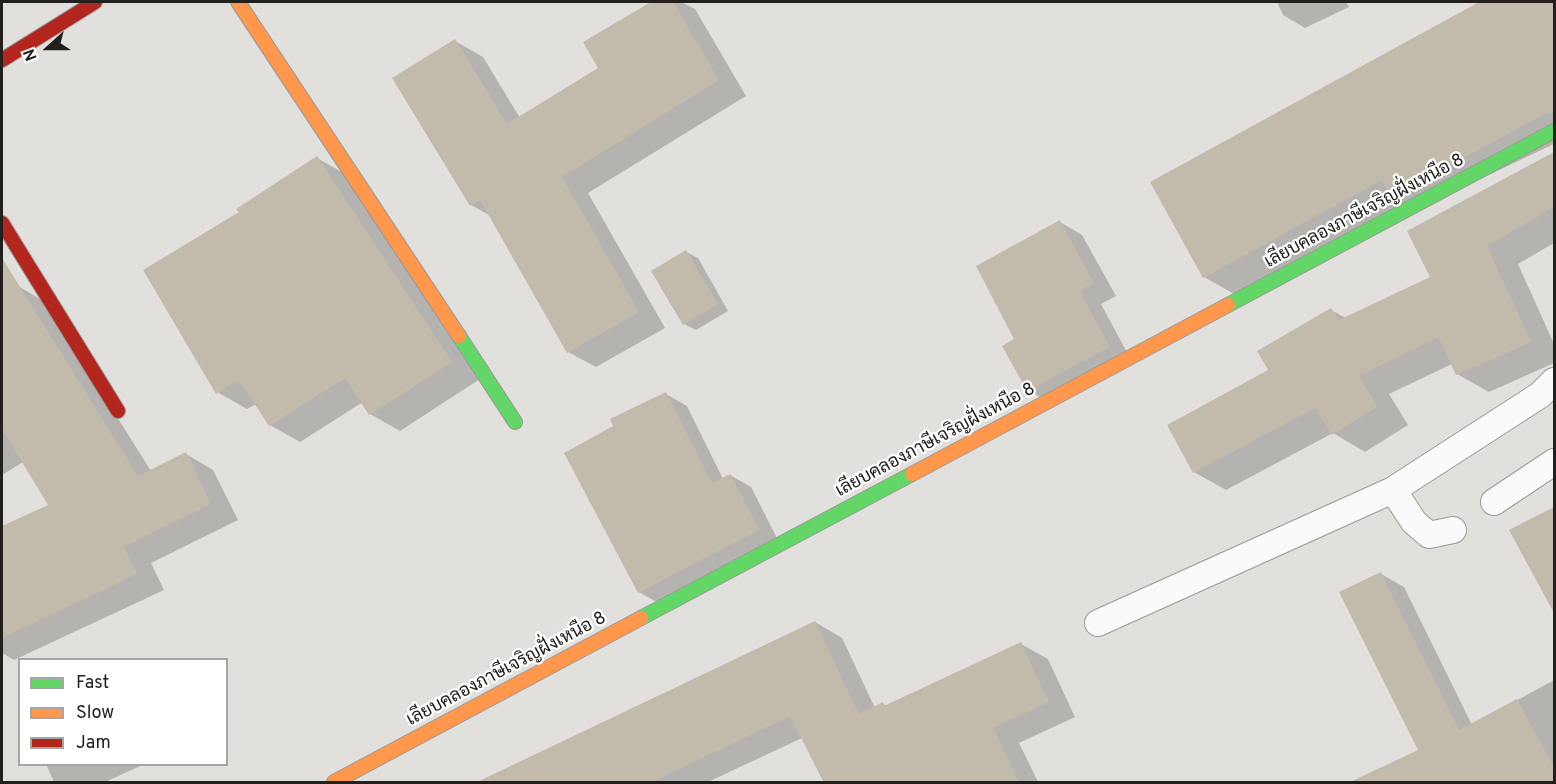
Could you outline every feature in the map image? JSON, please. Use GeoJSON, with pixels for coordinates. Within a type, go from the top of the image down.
{"type":"FeatureCollection","features":[{"type":"Feature","properties":{"kind":"street"},"geometry":{"type":"LineString","coordinates":[[2,60],[95,2]]}},
{"type":"Feature","properties":{"kind":"street"},"geometry":{"type":"LineString","coordinates":[[237,2],[515,422]]}},
{"type":"Feature","properties":{"kind":"street","name":"เลียบคลองภาษีเจริญฝั่งเหนือ 8"},"geometry":{"type":"LineString","coordinates":[[334,783],[1554,131]]}},
{"type":"Feature","properties":{"kind":"street"},"geometry":{"type":"LineString","coordinates":[[2,223],[118,411]]}},
{"type":"Feature","properties":{"kind":"lane"},"geometry":{"type":"LineString","coordinates":[[1098,623],[1393,490],[1540,395],[1554,381]]}},
{"type":"Feature","properties":{"kind":"lane"},"geometry":{"type":"LineString","coordinates":[[1494,502],[1554,462]]}},
{"type":"Feature","properties":{"kind":"lane"},"geometry":{"type":"LineString","coordinates":[[1393,490],[1414,522],[1429,535],[1454,530]]}},
{"type":"Feature","properties":{"kind":"building"},"geometry":{"type":"Polygon","coordinates":[[[651,2],[673,2],[719,80],[562,177],[639,312],[567,353],[480,200],[470,206],[392,78],[455,39],[507,124],[598,68],[583,42],[651,2]]]}},
{"type":"Feature","properties":{"kind":"building"},"geometry":{"type":"Polygon","coordinates":[[[1479,2],[1554,2],[1554,112],[1545,114],[1391,197],[1382,180],[1203,278],[1150,182],[1479,2]]]}},
{"type":"Feature","properties":{"kind":"building"},"geometry":{"type":"Polygon","coordinates":[[[1554,152],[1554,207],[1487,246],[1531,342],[1456,375],[1438,337],[1359,376],[1377,407],[1332,435],[1315,408],[1193,473],[1167,425],[1268,370],[1257,351],[1331,308],[1339,320],[1430,277],[1407,231],[1554,152]]]}},
{"type":"Feature","properties":{"kind":"building"},"geometry":{"type":"Polygon","coordinates":[[[317,156],[452,362],[369,415],[345,378],[269,426],[239,380],[216,394],[143,270],[239,212],[236,209],[317,156]]]}},
{"type":"Feature","properties":{"kind":"building"},"geometry":{"type":"Polygon","coordinates":[[[1060,220],[1094,283],[1080,291],[1110,347],[1027,391],[1002,346],[1014,339],[976,266],[1060,220]]]}},
{"type":"Feature","properties":{"kind":"building"},"geometry":{"type":"Polygon","coordinates":[[[686,250],[718,304],[683,325],[651,271],[686,250]]]}},
{"type":"Feature","properties":{"kind":"building"},"geometry":{"type":"Polygon","coordinates":[[[2,258],[138,476],[186,452],[211,504],[124,547],[137,574],[2,638],[2,526],[48,505],[2,429],[2,258]]]}},
{"type":"Feature","properties":{"kind":"building"},"geometry":{"type":"Polygon","coordinates":[[[666,392],[712,483],[730,474],[759,530],[638,593],[564,453],[613,426],[610,419],[666,392]]]}},
{"type":"Feature","properties":{"kind":"building"},"geometry":{"type":"Polygon","coordinates":[[[1554,507],[1554,613],[1509,530],[1554,507]]]}},
{"type":"Feature","properties":{"kind":"building"},"geometry":{"type":"Polygon","coordinates":[[[1381,572],[1459,730],[1517,699],[1554,768],[1554,783],[1348,783],[1418,750],[1339,592],[1381,572]]]}},
{"type":"Feature","properties":{"kind":"building"},"geometry":{"type":"Polygon","coordinates":[[[815,621],[859,714],[883,702],[884,706],[1021,642],[1049,702],[993,728],[1019,783],[824,783],[790,716],[650,783],[475,783],[815,621]]]}},
{"type":"Feature","properties":{"kind":"traffic: fast"},"geometry":{"type":"LineString","coordinates":[[1228,305],[1554,131]]}},
{"type":"Feature","properties":{"kind":"traffic: fast"},"geometry":{"type":"LineString","coordinates":[[459,336],[515,422]]}},
{"type":"Feature","properties":{"kind":"traffic: fast"},"geometry":{"type":"LineString","coordinates":[[641,618],[912,474]]}},
{"type":"Feature","properties":{"kind":"traffic: slow"},"geometry":{"type":"LineString","coordinates":[[238,2],[459,336]]}},
{"type":"Feature","properties":{"kind":"traffic: slow"},"geometry":{"type":"LineString","coordinates":[[912,474],[1228,305]]}},
{"type":"Feature","properties":{"kind":"traffic: slow"},"geometry":{"type":"LineString","coordinates":[[334,782],[641,618]]}},
{"type":"Feature","properties":{"kind":"traffic: jam"},"geometry":{"type":"LineString","coordinates":[[2,60],[95,2]]}},
{"type":"Feature","properties":{"kind":"traffic: jam"},"geometry":{"type":"LineString","coordinates":[[2,223],[118,411]]}}]}
